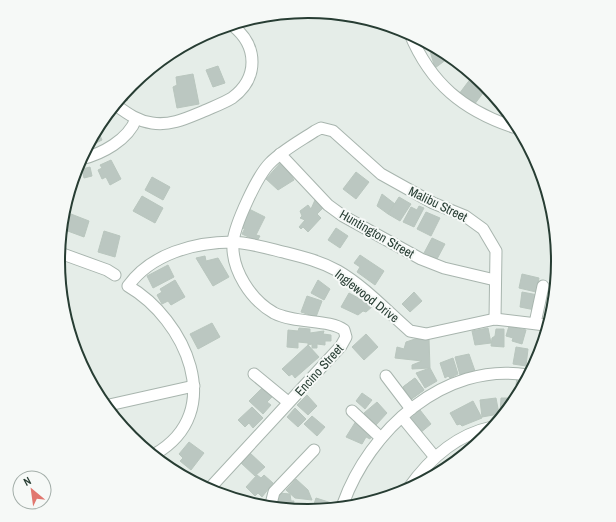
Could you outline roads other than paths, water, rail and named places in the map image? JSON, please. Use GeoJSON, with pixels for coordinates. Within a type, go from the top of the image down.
{"type":"FeatureCollection","features":[{"type":"Feature","properties":{"kind":"street"},"geometry":{"type":"LineString","coordinates":[[119,108],[136,119],[152,123],[167,124],[182,121],[232,98],[251,75],[253,63],[250,48],[242,34],[236,29]]}},
{"type":"Feature","properties":{"kind":"street"},"geometry":{"type":"LineString","coordinates":[[415,43],[438,82],[456,99],[489,119],[508,124]]}},
{"type":"Feature","properties":{"kind":"street"},"geometry":{"type":"LineString","coordinates":[[89,157],[101,152],[114,144],[126,134],[136,119]]}},
{"type":"Feature","properties":{"kind":"street","name":"Encino Street"},"geometry":{"type":"LineString","coordinates":[[213,485],[345,341],[346,333],[332,324],[287,318],[261,305],[250,293],[242,278],[236,261],[233,242],[238,225],[257,181],[270,163],[280,154],[321,128],[327,128],[339,135]]}},
{"type":"Feature","properties":{"kind":"street","name":"Malibu Street"},"geometry":{"type":"LineString","coordinates":[[339,135],[381,174],[433,203],[465,216],[483,229],[496,251],[495,319]]}},
{"type":"Feature","properties":{"kind":"street","name":"Huntington Street"},"geometry":{"type":"LineString","coordinates":[[280,154],[328,205],[343,216],[420,259],[444,268],[495,280]]}},
{"type":"Feature","properties":{"kind":"street","name":"Inglewood Drive"},"geometry":{"type":"LineString","coordinates":[[194,386],[190,364],[184,346],[173,328],[148,300],[128,286],[144,268],[171,253],[201,246],[233,242],[314,259],[338,272],[373,298],[410,331],[417,334],[426,334],[495,319],[540,324]]}},
{"type":"Feature","properties":{"kind":"street"},"geometry":{"type":"LineString","coordinates":[[65,254],[115,275]]}},
{"type":"Feature","properties":{"kind":"street"},"geometry":{"type":"LineString","coordinates":[[540,324],[543,286]]}},
{"type":"Feature","properties":{"kind":"street"},"geometry":{"type":"LineString","coordinates":[[254,374],[288,402]]}},
{"type":"Feature","properties":{"kind":"street"},"geometry":{"type":"LineString","coordinates":[[344,501],[356,474],[380,438],[411,409],[447,386],[462,379],[497,374],[522,375]]}},
{"type":"Feature","properties":{"kind":"street"},"geometry":{"type":"LineString","coordinates":[[386,376],[411,409]]}},
{"type":"Feature","properties":{"kind":"street"},"geometry":{"type":"LineString","coordinates":[[112,405],[194,386],[192,408],[180,434],[158,452]]}},
{"type":"Feature","properties":{"kind":"street"},"geometry":{"type":"LineString","coordinates":[[352,411],[380,438]]}},
{"type":"Feature","properties":{"kind":"street"},"geometry":{"type":"LineString","coordinates":[[402,417],[434,456]]}},
{"type":"Feature","properties":{"kind":"street"},"geometry":{"type":"LineString","coordinates":[[417,478],[434,456],[463,437],[475,431],[484,429]]}},
{"type":"Feature","properties":{"kind":"street"},"geometry":{"type":"LineString","coordinates":[[272,501],[274,492],[314,450]]}}]}
